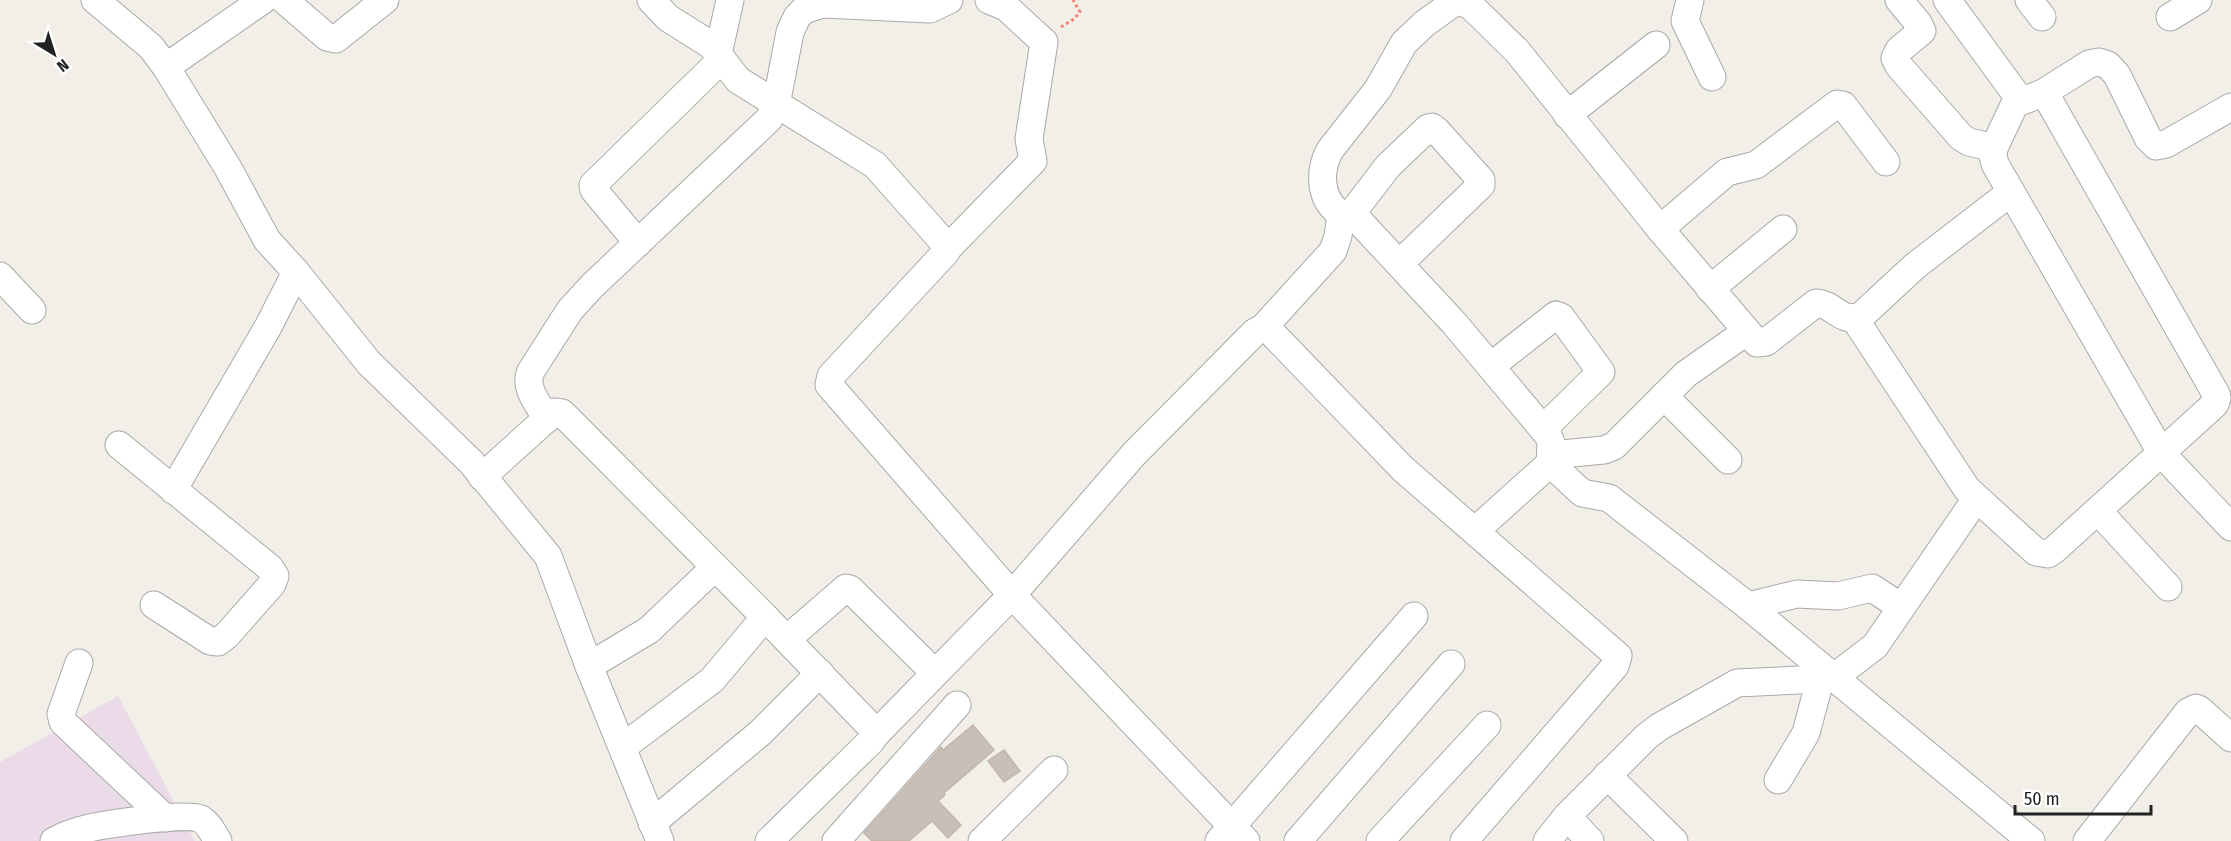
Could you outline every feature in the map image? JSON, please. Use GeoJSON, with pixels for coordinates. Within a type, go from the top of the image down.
{"type":"FeatureCollection","features":[{"type":"Feature","properties":{"kind":"street"},"geometry":{"type":"LineString","coordinates":[[95,0],[151,47],[166,67],[228,168],[267,240],[296,272],[369,363],[471,462],[548,556],[589,666],[656,832],[820,673]]}},
{"type":"Feature","properties":{"kind":"street"},"geometry":{"type":"LineString","coordinates":[[166,67],[263,0]]}},
{"type":"Feature","properties":{"kind":"street"},"geometry":{"type":"LineString","coordinates":[[284,0],[327,37],[336,39],[385,0]]}},
{"type":"Feature","properties":{"kind":"street"},"geometry":{"type":"LineString","coordinates":[[651,0],[665,16],[706,40],[738,80],[875,165],[947,249]]}},
{"type":"Feature","properties":{"kind":"street"},"geometry":{"type":"LineString","coordinates":[[638,243],[594,190],[593,185],[720,57],[730,0]]}},
{"type":"Feature","properties":{"kind":"street"},"geometry":{"type":"LineString","coordinates":[[547,419],[530,389],[528,376],[531,371],[570,310],[592,286],[765,122],[776,105],[790,32],[796,17],[804,10],[823,3],[930,9],[949,0]]}},
{"type":"Feature","properties":{"kind":"street"},"geometry":{"type":"LineString","coordinates":[[989,0],[1006,7],[1041,38],[1044,46],[1029,139],[1033,161],[947,249],[828,382],[1011,595],[1232,836],[1413,616]]}},
{"type":"Feature","properties":{"kind":"street"},"geometry":{"type":"LineString","coordinates":[[2011,192],[1902,277],[1865,314],[1854,318],[1844,318],[1823,303],[1816,303],[1762,344],[1753,341],[1517,51],[1471,6],[1458,0],[1404,43],[1378,89],[1324,160],[1322,179],[1329,202],[1345,216],[1360,222],[1491,366],[1550,439],[1551,460],[1582,493],[1609,498],[1748,606],[1826,675],[2031,841]]}},
{"type":"Feature","properties":{"kind":"street"},"geometry":{"type":"LineString","coordinates":[[1690,0],[1685,21],[1712,77]]}},
{"type":"Feature","properties":{"kind":"street"},"geometry":{"type":"LineString","coordinates":[[1899,0],[1922,31],[1899,50],[1895,58],[1899,66],[1961,137],[1969,142],[1994,148]]}},
{"type":"Feature","properties":{"kind":"street"},"geometry":{"type":"LineString","coordinates":[[2170,17],[2198,0]]}},
{"type":"Feature","properties":{"kind":"street"},"geometry":{"type":"LineString","coordinates":[[1954,2],[2018,97],[1994,148],[1995,164],[2162,454],[2231,527]]}},
{"type":"Feature","properties":{"kind":"street"},"geometry":{"type":"LineString","coordinates":[[1567,115],[1656,45]]}},
{"type":"Feature","properties":{"kind":"street"},"geometry":{"type":"LineString","coordinates":[[2017,103],[2043,93],[2090,63],[2099,62],[2108,64],[2117,75],[2148,138],[2156,146],[2166,144],[2231,107]]}},
{"type":"Feature","properties":{"kind":"street"},"geometry":{"type":"LineString","coordinates":[[1854,318],[1967,489],[2036,552],[2043,554],[2054,550],[2215,404],[2224,388],[2047,96],[2043,93]]}},
{"type":"Feature","properties":{"kind":"street"},"geometry":{"type":"LineString","coordinates":[[1660,229],[1727,172],[1756,165],[1837,104],[1843,105],[1886,162]]}},
{"type":"Feature","properties":{"kind":"street"},"geometry":{"type":"LineString","coordinates":[[770,841],[1011,595],[1134,453],[1255,332],[1263,328],[1333,251],[1345,216],[1388,166],[1428,128],[1432,127],[1481,180],[1481,185],[1399,264]]}},
{"type":"Feature","properties":{"kind":"street"},"geometry":{"type":"LineString","coordinates":[[1710,289],[1783,229]]}},
{"type":"Feature","properties":{"kind":"street"},"geometry":{"type":"LineString","coordinates":[[173,490],[268,327],[296,272]]}},
{"type":"Feature","properties":{"kind":"street"},"geometry":{"type":"LineString","coordinates":[[0,276],[32,310]]}},
{"type":"Feature","properties":{"kind":"street"},"geometry":{"type":"LineString","coordinates":[[1491,366],[1556,315],[1561,318],[1601,372],[1543,429]]}},
{"type":"Feature","properties":{"kind":"street"},"geometry":{"type":"LineString","coordinates":[[1263,328],[1271,332],[1403,469],[1618,656],[1615,666],[1464,841]]}},
{"type":"Feature","properties":{"kind":"street"},"geometry":{"type":"LineString","coordinates":[[1475,531],[1551,460],[1614,446],[1693,368],[1746,332]]}},
{"type":"Feature","properties":{"kind":"street"},"geometry":{"type":"LineString","coordinates":[[1664,396],[1728,459]]}},
{"type":"Feature","properties":{"kind":"street"},"geometry":{"type":"LineString","coordinates":[[482,477],[554,412],[562,413],[820,673],[873,729],[874,736]]}},
{"type":"Feature","properties":{"kind":"street"},"geometry":{"type":"LineString","coordinates":[[119,445],[261,560],[275,576],[272,584],[227,635],[218,642],[210,641],[154,605]]}},
{"type":"Feature","properties":{"kind":"street"},"geometry":{"type":"LineString","coordinates":[[1547,841],[1567,816],[1646,737],[1731,686],[1744,682],[1826,675],[1875,646],[1976,499]]}},
{"type":"Feature","properties":{"kind":"street"},"geometry":{"type":"LineString","coordinates":[[2098,511],[2168,588]]}},
{"type":"Feature","properties":{"kind":"street"},"geometry":{"type":"LineString","coordinates":[[589,666],[649,630],[715,567]]}},
{"type":"Feature","properties":{"kind":"street"},"geometry":{"type":"LineString","coordinates":[[787,639],[846,588],[850,589],[935,673]]}},
{"type":"Feature","properties":{"kind":"street"},"geometry":{"type":"LineString","coordinates":[[1748,606],[1797,594],[1838,596],[1872,588],[1901,608]]}},
{"type":"Feature","properties":{"kind":"street"},"geometry":{"type":"LineString","coordinates":[[623,747],[712,680],[765,617]]}},
{"type":"Feature","properties":{"kind":"street"},"geometry":{"type":"LineString","coordinates":[[78,663],[60,717],[165,818]]}},
{"type":"Feature","properties":{"kind":"street"},"geometry":{"type":"LineString","coordinates":[[1298,841],[1451,664]]}},
{"type":"Feature","properties":{"kind":"street"},"geometry":{"type":"LineString","coordinates":[[1778,780],[1806,733],[1826,675]]}},
{"type":"Feature","properties":{"kind":"street"},"geometry":{"type":"LineString","coordinates":[[836,841],[957,705]]}},
{"type":"Feature","properties":{"kind":"street"},"geometry":{"type":"LineString","coordinates":[[2087,841],[2193,709],[2200,710],[2231,738]]}},
{"type":"Feature","properties":{"kind":"street"},"geometry":{"type":"LineString","coordinates":[[1380,841],[1487,725]]}},
{"type":"Feature","properties":{"kind":"street"},"geometry":{"type":"LineString","coordinates":[[982,841],[1054,770]]}},
{"type":"Feature","properties":{"kind":"street"},"geometry":{"type":"LineString","coordinates":[[1607,775],[1674,841]]}},
{"type":"Feature","properties":{"kind":"street"},"geometry":{"type":"LineString","coordinates":[[1567,816],[1590,841]]}},
{"type":"Feature","properties":{"kind":"street"},"geometry":{"type":"LineString","coordinates":[[54,841],[87,828],[165,818],[202,820],[210,827],[218,841]]}},
{"type":"Feature","properties":{"kind":"path"},"geometry":{"type":"LineString","coordinates":[[1041,38],[1078,15],[1079,9],[1073,0]]}},
{"type":"Feature","properties":{"kind":"shaded area"},"geometry":{"type":"Polygon","coordinates":[[[118,696],[195,841],[0,841],[0,762],[118,696]]]}},
{"type":"Feature","properties":{"kind":"building"},"geometry":{"type":"Polygon","coordinates":[[[973,725],[994,750],[944,793],[945,795],[938,801],[961,825],[948,838],[932,821],[909,841],[872,841],[864,833],[941,747],[943,750],[973,725]]]}},
{"type":"Feature","properties":{"kind":"building"},"geometry":{"type":"Polygon","coordinates":[[[1004,750],[1020,771],[1004,782],[988,761],[1004,750]]]}}]}
